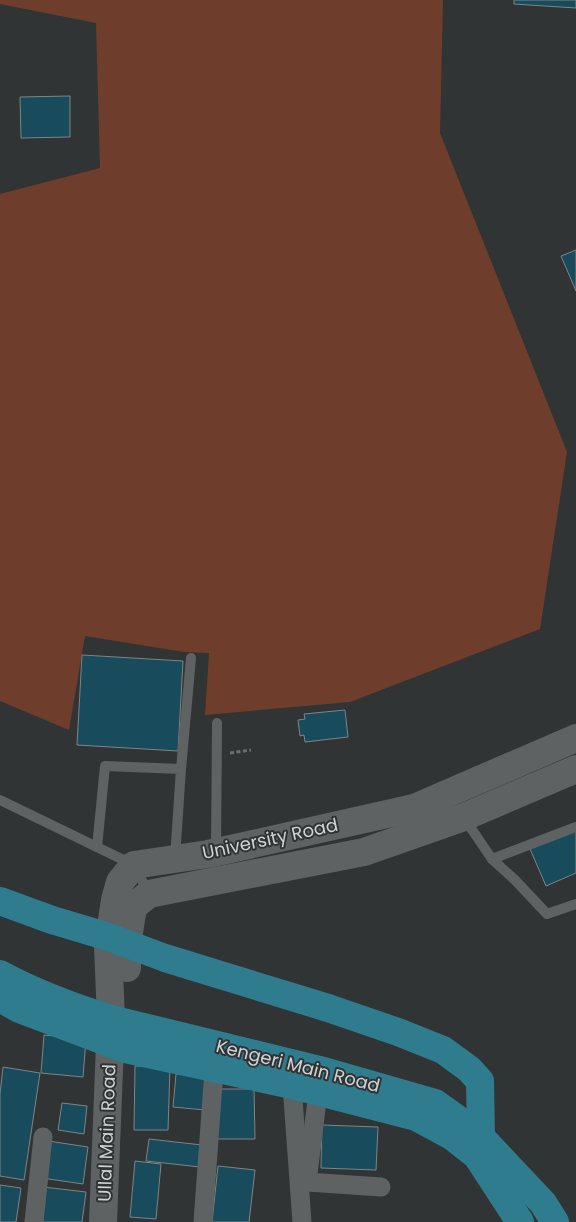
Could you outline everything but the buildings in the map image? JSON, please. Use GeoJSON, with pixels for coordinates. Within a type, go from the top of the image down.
{"type":"FeatureCollection","features":[{"type":"Feature","properties":{"kind":"main road","name":"University Road"},"geometry":{"type":"LineString","coordinates":[[134,866],[228,849],[414,808],[576,738]]}},
{"type":"Feature","properties":{"kind":"main road","name":"University Road"},"geometry":{"type":"LineString","coordinates":[[149,894],[364,852],[464,817],[576,769]]}},
{"type":"Feature","properties":{"kind":"main road"},"geometry":{"type":"LineString","coordinates":[[228,849],[245,876]]}},
{"type":"Feature","properties":{"kind":"main road"},"geometry":{"type":"LineString","coordinates":[[118,1222],[118,941],[114,900],[120,882],[134,866]]}},
{"type":"Feature","properties":{"kind":"main road"},"geometry":{"type":"LineString","coordinates":[[118,941],[133,907],[149,894]]}},
{"type":"Feature","properties":{"kind":"main road"},"geometry":{"type":"LineString","coordinates":[[0,900],[52,920],[328,1008],[443,1050],[469,1068],[480,1081],[474,1143]]}},
{"type":"Feature","properties":{"kind":"main road","name":"Kengeri Main Road"},"geometry":{"type":"LineString","coordinates":[[0,974],[20,985],[71,1006],[118,1034],[214,1070],[318,1092],[416,1117],[452,1137],[474,1143]]}},
{"type":"Feature","properties":{"kind":"main road","name":"Kengeri Main Road"},"geometry":{"type":"LineString","coordinates":[[0,998],[19,1009],[118,1034],[320,1070],[434,1102],[474,1143],[543,1203],[555,1222]]}},
{"type":"Feature","properties":{"kind":"main road","name":"Ullal Main Road"},"geometry":{"type":"LineString","coordinates":[[104,1222],[118,1034]]}},
{"type":"Feature","properties":{"kind":"main road","name":"Kengeri Main Road"},"geometry":{"type":"LineString","coordinates":[[474,1143],[477,1156],[520,1222]]}},
{"type":"Feature","properties":{"kind":"street"},"geometry":{"type":"LineString","coordinates":[[203,1222],[214,1070]]}},
{"type":"Feature","properties":{"kind":"street"},"geometry":{"type":"LineString","coordinates":[[292,1086],[302,1222]]}},
{"type":"Feature","properties":{"kind":"street"},"geometry":{"type":"LineString","coordinates":[[318,1092],[307,1182],[381,1187]]}},
{"type":"Feature","properties":{"kind":"street"},"geometry":{"type":"LineString","coordinates":[[34,1222],[44,1137]]}},
{"type":"Feature","properties":{"kind":"lane"},"geometry":{"type":"LineString","coordinates":[[174,859],[191,658]]}},
{"type":"Feature","properties":{"kind":"lane"},"geometry":{"type":"LineString","coordinates":[[217,723],[217,755],[228,849]]}},
{"type":"Feature","properties":{"kind":"lane"},"geometry":{"type":"LineString","coordinates":[[97,848],[105,766],[181,770]]}},
{"type":"Feature","properties":{"kind":"lane"},"geometry":{"type":"LineString","coordinates":[[0,800],[134,866],[149,894]]}},
{"type":"Feature","properties":{"kind":"lane"},"geometry":{"type":"LineString","coordinates":[[464,817],[492,859],[547,914],[576,904]]}},
{"type":"Feature","properties":{"kind":"lane"},"geometry":{"type":"LineString","coordinates":[[492,859],[576,827]]}},
{"type":"Feature","properties":{"kind":"path"},"geometry":{"type":"LineString","coordinates":[[217,755],[251,750]]}},
{"type":"Feature","properties":{"kind":"shaded area"},"geometry":{"type":"Polygon","coordinates":[[[0,0],[443,0],[440,133],[567,452],[540,629],[350,702],[205,715],[209,653],[184,652],[85,636],[69,730],[0,701],[0,194],[100,168],[96,23],[0,4],[0,0]]]}}]}
